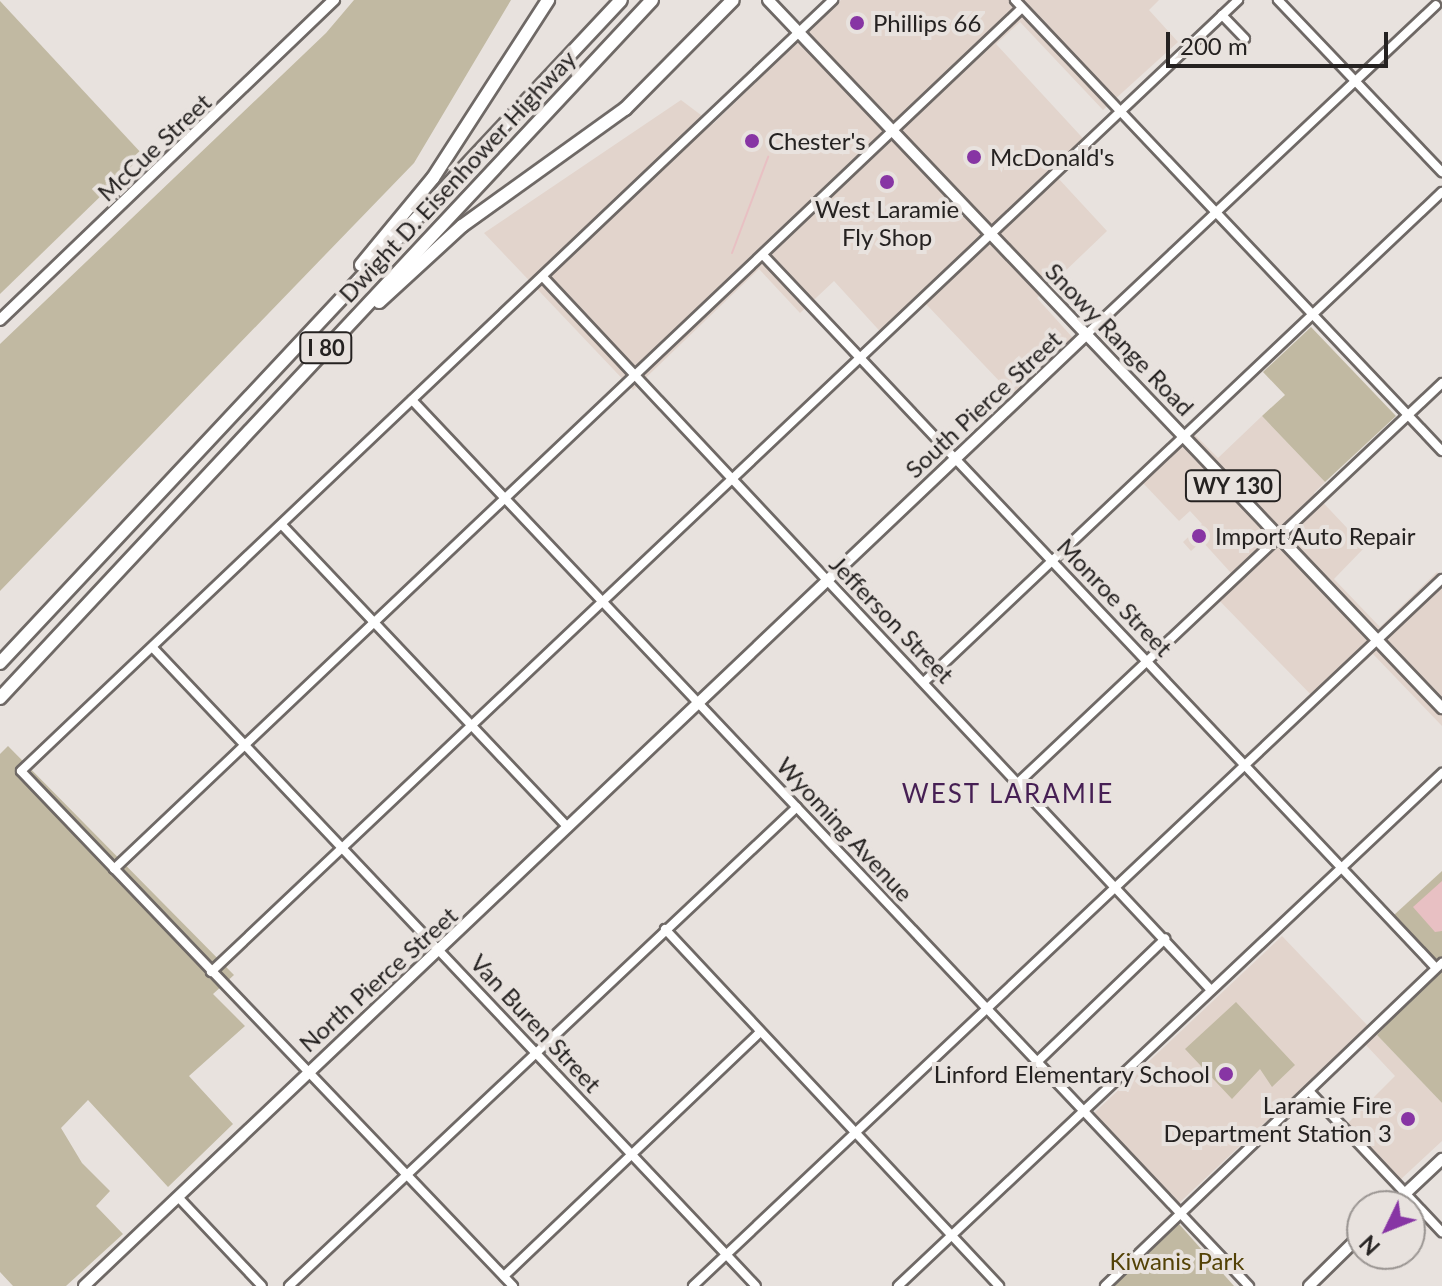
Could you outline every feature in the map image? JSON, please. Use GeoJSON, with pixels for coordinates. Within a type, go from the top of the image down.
{"type":"FeatureCollection","features":[{"type":"Feature","properties":{"kind":"highway"},"geometry":{"type":"LineString","coordinates":[[254,389],[433,178],[548,0]]}},
{"type":"Feature","properties":{"kind":"highway","name":"Dwight D. Eisenhower Highway"},"geometry":{"type":"LineString","coordinates":[[0,663],[621,0]]}},
{"type":"Feature","properties":{"kind":"highway","name":"Dwight D. Eisenhower Highway"},"geometry":{"type":"LineString","coordinates":[[0,698],[652,0]]}},
{"type":"Feature","properties":{"kind":"highway"},"geometry":{"type":"LineString","coordinates":[[301,375],[462,226],[625,109],[733,0]]}},
{"type":"Feature","properties":{"kind":"main road","name":"McCue Street"},"geometry":{"type":"LineString","coordinates":[[0,320],[334,0]]}},
{"type":"Feature","properties":{"kind":"main road","name":"Snowy Range Road"},"geometry":{"type":"LineString","coordinates":[[768,0],[1442,708]]}},
{"type":"Feature","properties":{"kind":"main road","name":"South Pierce Street"},"geometry":{"type":"LineString","coordinates":[[699,703],[1088,333]]}},
{"type":"Feature","properties":{"kind":"main road","name":"North Pierce Street"},"geometry":{"type":"LineString","coordinates":[[84,1286],[306,1072],[440,951],[699,703]]}},
{"type":"Feature","properties":{"kind":"main road"},"geometry":{"type":"LineString","coordinates":[[1409,1190],[1442,1159]]}},
{"type":"Feature","properties":{"kind":"main road"},"geometry":{"type":"LineString","coordinates":[[1309,1286],[1346,1250]]}},
{"type":"Feature","properties":{"kind":"street"},"geometry":{"type":"LineString","coordinates":[[513,1286],[21,771],[154,649],[833,0]]}},
{"type":"Feature","properties":{"kind":"street"},"geometry":{"type":"LineString","coordinates":[[1015,0],[1442,451]]}},
{"type":"Feature","properties":{"kind":"street"},"geometry":{"type":"LineString","coordinates":[[211,972],[1238,0]]}},
{"type":"Feature","properties":{"kind":"street"},"geometry":{"type":"LineString","coordinates":[[1278,0],[1442,172]]}},
{"type":"Feature","properties":{"kind":"street","name":"South Pierce Street"},"geometry":{"type":"LineString","coordinates":[[1088,333],[1437,5]]}},
{"type":"Feature","properties":{"kind":"street"},"geometry":{"type":"LineString","coordinates":[[114,869],[374,625],[502,497],[763,255],[1022,8]]}},
{"type":"Feature","properties":{"kind":"street"},"geometry":{"type":"LineString","coordinates":[[1222,15],[1245,39]]}},
{"type":"Feature","properties":{"kind":"street"},"geometry":{"type":"LineString","coordinates":[[924,682],[1442,192]]}},
{"type":"Feature","properties":{"kind":"street","name":"Monroe Street"},"geometry":{"type":"LineString","coordinates":[[763,255],[1439,965]]}},
{"type":"Feature","properties":{"kind":"street","name":"Jefferson Street"},"geometry":{"type":"LineString","coordinates":[[543,277],[1020,781],[1211,990]]}},
{"type":"Feature","properties":{"kind":"street"},"geometry":{"type":"LineString","coordinates":[[1020,781],[1442,383]]}},
{"type":"Feature","properties":{"kind":"street","name":"Wyoming Avenue"},"geometry":{"type":"LineString","coordinates":[[412,400],[988,1007],[1178,1216],[1249,1286]]}},
{"type":"Feature","properties":{"kind":"street"},"geometry":{"type":"LineString","coordinates":[[282,525],[568,827]]}},
{"type":"Feature","properties":{"kind":"street"},"geometry":{"type":"LineString","coordinates":[[693,1286],[1442,579]]}},
{"type":"Feature","properties":{"kind":"street","name":"Van Buren Street"},"geometry":{"type":"LineString","coordinates":[[154,649],[756,1286]]}},
{"type":"Feature","properties":{"kind":"street"},"geometry":{"type":"LineString","coordinates":[[898,1286],[1085,1114],[1211,990],[1442,773]]}},
{"type":"Feature","properties":{"kind":"street"},"geometry":{"type":"LineString","coordinates":[[289,1286],[797,807]]}},
{"type":"Feature","properties":{"kind":"street"},"geometry":{"type":"LineString","coordinates":[[665,929],[999,1286]]}},
{"type":"Feature","properties":{"kind":"street"},"geometry":{"type":"LineString","coordinates":[[1037,1062],[1165,939]]}},
{"type":"Feature","properties":{"kind":"street"},"geometry":{"type":"LineString","coordinates":[[1105,1286],[1439,965]]}},
{"type":"Feature","properties":{"kind":"street"},"geometry":{"type":"LineString","coordinates":[[504,1276],[760,1032]]}},
{"type":"Feature","properties":{"kind":"street"},"geometry":{"type":"LineString","coordinates":[[1309,1091],[1401,1190]]}},
{"type":"Feature","properties":{"kind":"street"},"geometry":{"type":"LineString","coordinates":[[178,1197],[262,1286]]}},
{"type":"Feature","properties":{"kind":"street"},"geometry":{"type":"LineString","coordinates":[[1426,1216],[1442,1232]]}},
{"type":"Feature","properties":{"kind":"shaded area"},"geometry":{"type":"Polygon","coordinates":[[[841,0],[1159,0],[1149,10],[1178,42],[1103,110],[1020,22],[996,44],[1091,147],[1058,178],[1107,231],[1037,298],[1082,348],[1021,404],[926,304],[887,339],[834,281],[800,313],[759,269],[633,390],[484,233],[681,100],[713,124],[841,0]]]}},
{"type":"Feature","properties":{"kind":"shaded area"},"geometry":{"type":"Polygon","coordinates":[[[1262,416],[1325,482],[1314,493],[1365,547],[1334,579],[1380,627],[1437,572],[1442,577],[1442,726],[1373,654],[1319,703],[1211,592],[1231,573],[1202,541],[1191,551],[1183,542],[1202,524],[1190,511],[1179,521],[1143,483],[1193,433],[1218,458],[1262,416]]]}},
{"type":"Feature","properties":{"kind":"shaded area"},"geometry":{"type":"Polygon","coordinates":[[[1442,881],[1442,931],[1435,932],[1413,907],[1442,881]]]}},
{"type":"Feature","properties":{"kind":"shaded area","name":"Linford Elementary School"},"geometry":{"type":"Polygon","coordinates":[[[1282,936],[1368,1026],[1179,1203],[1094,1113],[1282,936]]]}},
{"type":"Feature","properties":{"kind":"shaded area"},"geometry":{"type":"Polygon","coordinates":[[[1377,1035],[1442,1103],[1442,1141],[1400,1180],[1347,1124],[1395,1076],[1366,1045],[1377,1035]]]}},
{"type":"Feature","properties":{"kind":"green space"},"geometry":{"type":"Polygon","coordinates":[[[354,0],[511,0],[414,163],[0,591],[0,344],[326,33],[354,0]]]}},
{"type":"Feature","properties":{"kind":"green space"},"geometry":{"type":"Polygon","coordinates":[[[0,1],[143,155],[0,294],[0,1]]]}},
{"type":"Feature","properties":{"kind":"green space"},"geometry":{"type":"Polygon","coordinates":[[[1311,327],[1396,416],[1325,482],[1262,416],[1285,395],[1263,372],[1311,327]]]}},
{"type":"Feature","properties":{"kind":"green space"},"geometry":{"type":"Polygon","coordinates":[[[8,746],[234,975],[213,994],[245,1026],[189,1076],[233,1124],[168,1187],[88,1100],[61,1128],[82,1163],[110,1191],[96,1206],[123,1234],[66,1286],[13,1286],[0,1272],[0,754],[8,746]]]}},
{"type":"Feature","properties":{"kind":"green space"},"geometry":{"type":"Polygon","coordinates":[[[1442,871],[1442,967],[1394,915],[1442,871]]]}},
{"type":"Feature","properties":{"kind":"green space"},"geometry":{"type":"Polygon","coordinates":[[[1442,968],[1442,1103],[1377,1035],[1442,968]]]}},
{"type":"Feature","properties":{"kind":"green space"},"geometry":{"type":"Polygon","coordinates":[[[1236,1002],[1295,1065],[1272,1087],[1260,1069],[1232,1099],[1185,1049],[1236,1002]]]}},
{"type":"Feature","properties":{"kind":"green space","name":"Kiwanis Park"},"geometry":{"type":"Polygon","coordinates":[[[1179,1224],[1234,1286],[1114,1286],[1179,1224]]]}},
{"type":"Feature","properties":{"kind":"waterway"},"geometry":{"type":"LineString","coordinates":[[732,253],[768,157]]}},
{"type":"Feature","properties":{"kind":"place","name":"Phillips 66"},"geometry":{"type":"Point","coordinates":[857,23]}},
{"type":"Feature","properties":{"kind":"place","name":"Chester's"},"geometry":{"type":"Point","coordinates":[752,141]}},
{"type":"Feature","properties":{"kind":"place","name":"McDonald's"},"geometry":{"type":"Point","coordinates":[974,157]}},
{"type":"Feature","properties":{"kind":"place","name":"West Laramie Fly Shop"},"geometry":{"type":"Point","coordinates":[887,182]}},
{"type":"Feature","properties":{"kind":"place","name":"Import Auto Repair"},"geometry":{"type":"Point","coordinates":[1199,536]}},
{"type":"Feature","properties":{"kind":"place","name":"Linford Elementary School"},"geometry":{"type":"Point","coordinates":[1226,1074]}},
{"type":"Feature","properties":{"kind":"place","name":"Laramie Fire Department Station 3"},"geometry":{"type":"Point","coordinates":[1408,1119]}},
{"type":"Feature","properties":{"kind":"district","name":"WEST LARAMIE"},"geometry":{"type":"Point","coordinates":[1008,794]}}]}
